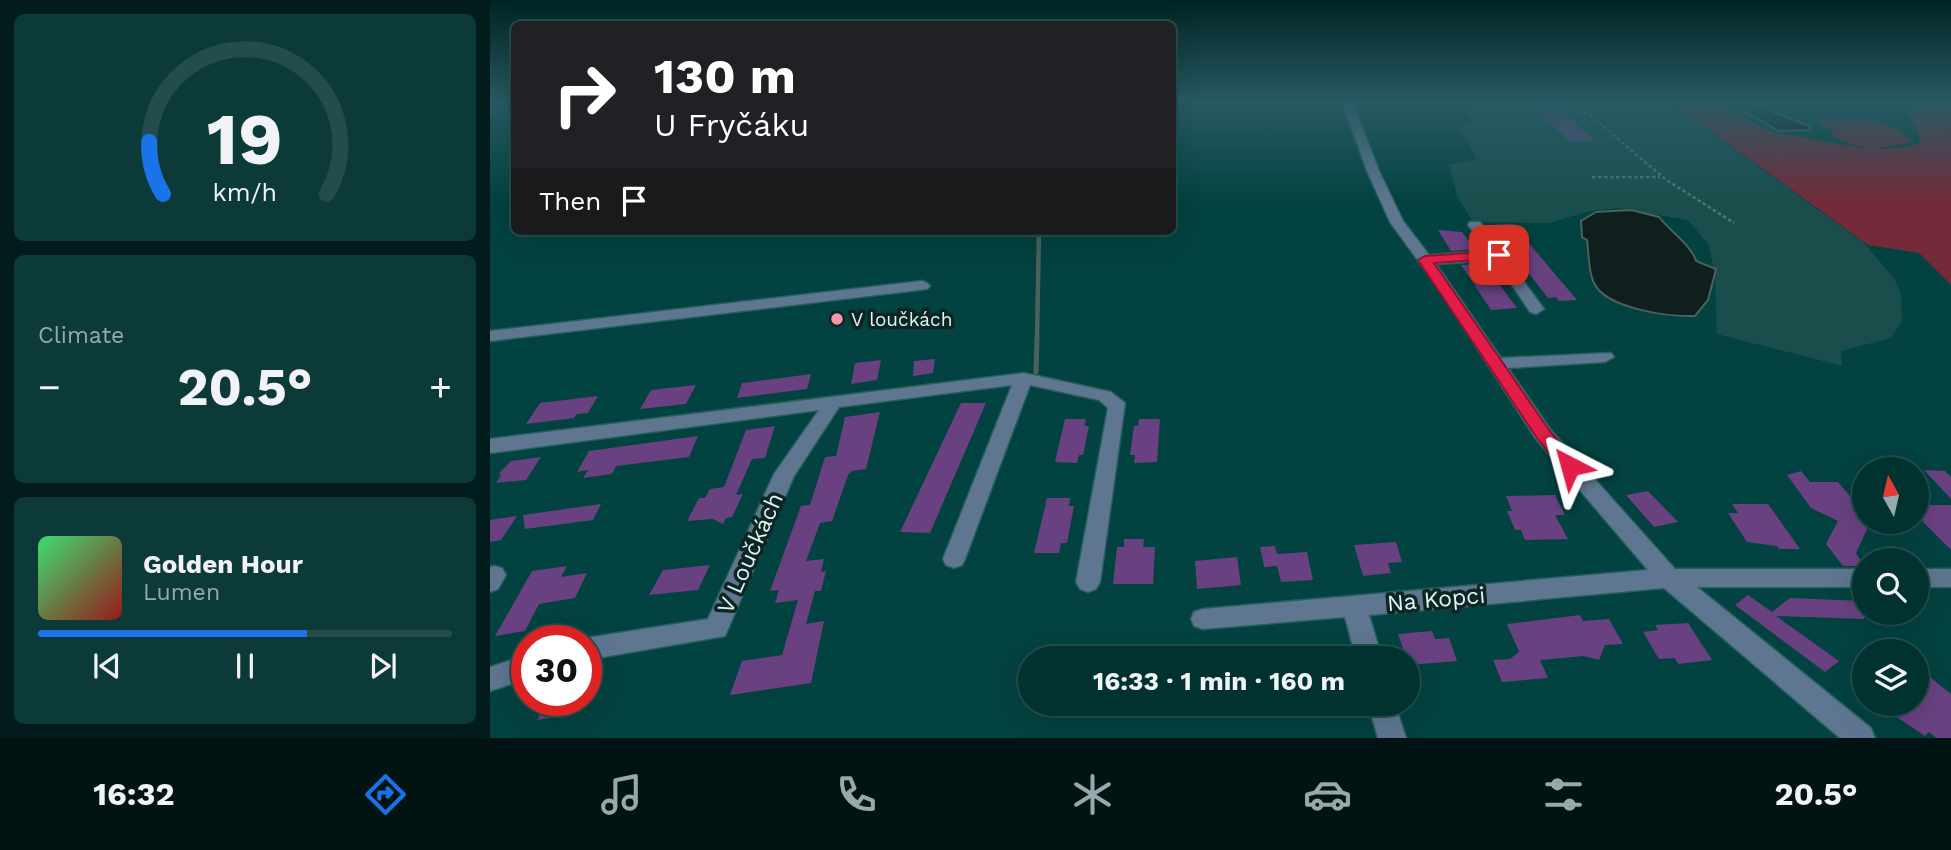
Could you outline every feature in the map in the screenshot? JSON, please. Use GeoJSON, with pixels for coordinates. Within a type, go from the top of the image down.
{"type":"FeatureCollection","features":[{"type":"Feature","properties":{"kind":"street"},"geometry":{"type":"LineString","coordinates":[[1360,135],[1397,222],[1497,363],[1543,434],[1669,578],[1861,738]]}},
{"type":"Feature","properties":{"kind":"street"},"geometry":{"type":"LineString","coordinates":[[1475,225],[1536,309]]}},
{"type":"Feature","properties":{"kind":"street"},"geometry":{"type":"LineString","coordinates":[[1425,260],[1499,255]]}},
{"type":"Feature","properties":{"kind":"street"},"geometry":{"type":"LineString","coordinates":[[490,336],[922,286]]}},
{"type":"Feature","properties":{"kind":"street"},"geometry":{"type":"LineString","coordinates":[[1497,363],[1605,357]]}},
{"type":"Feature","properties":{"kind":"street"},"geometry":{"type":"LineString","coordinates":[[954,559],[1024,378]]}},
{"type":"Feature","properties":{"kind":"street"},"geometry":{"type":"LineString","coordinates":[[490,446],[1024,378],[1105,396],[1116,403],[1088,582]]}},
{"type":"Feature","properties":{"kind":"street","name":"V Loučkách"},"geometry":{"type":"LineString","coordinates":[[602,646],[716,628],[784,474],[833,403]]}},
{"type":"Feature","properties":{"kind":"street","name":"Na Kopci"},"geometry":{"type":"LineString","coordinates":[[1203,619],[1669,578],[1852,578]]}},
{"type":"Feature","properties":{"kind":"street"},"geometry":{"type":"LineString","coordinates":[[1929,578],[1951,578]]}},
{"type":"Feature","properties":{"kind":"street"},"geometry":{"type":"LineString","coordinates":[[1354,606],[1366,646]]}},
{"type":"Feature","properties":{"kind":"street"},"geometry":{"type":"LineString","coordinates":[[490,679],[511,672]]}},
{"type":"Feature","properties":{"kind":"street"},"geometry":{"type":"LineString","coordinates":[[1386,716],[1392,738]]}},
{"type":"Feature","properties":{"kind":"path"},"geometry":{"type":"LineString","coordinates":[[1614,135],[1662,177],[1734,223]]}},
{"type":"Feature","properties":{"kind":"path"},"geometry":{"type":"LineString","coordinates":[[1591,177],[1662,177]]}},
{"type":"Feature","properties":{"kind":"shaded area"},"geometry":{"type":"Polygon","coordinates":[[[1464,135],[1715,135],[1863,242],[1894,278],[1901,294],[1902,321],[1891,338],[1841,351],[1842,366],[1717,334],[1715,276],[1709,245],[1688,220],[1619,208],[1590,211],[1549,223],[1473,222],[1457,196],[1449,165],[1477,159],[1464,135]]]}},
{"type":"Feature","properties":{"kind":"shaded area"},"geometry":{"type":"Polygon","coordinates":[[[1716,135],[1793,135],[1867,149],[1833,135],[1907,135],[1914,142],[1872,149],[1919,144],[1919,135],[1951,135],[1951,285],[1919,253],[1868,245],[1716,135]]]}},
{"type":"Feature","properties":{"kind":"shaded area"},"geometry":{"type":"Polygon","coordinates":[[[1631,210],[1659,217],[1685,244],[1696,261],[1716,269],[1708,300],[1695,316],[1640,310],[1611,299],[1594,283],[1587,240],[1582,237],[1581,221],[1596,212],[1631,210]]]}},
{"type":"Feature","properties":{"kind":"building"},"geometry":{"type":"Polygon","coordinates":[[[1564,135],[1589,135],[1595,141],[1570,141],[1564,135]]]}},
{"type":"Feature","properties":{"kind":"building"},"geometry":{"type":"Polygon","coordinates":[[[1513,224],[1577,300],[1559,301],[1556,297],[1548,298],[1491,225],[1513,224]]]}},
{"type":"Feature","properties":{"kind":"building"},"geometry":{"type":"Polygon","coordinates":[[[1438,230],[1462,232],[1475,249],[1451,251],[1438,230]]]}},
{"type":"Feature","properties":{"kind":"building"},"geometry":{"type":"Polygon","coordinates":[[[1485,263],[1517,308],[1491,310],[1461,265],[1485,263]]]}},
{"type":"Feature","properties":{"kind":"building"},"geometry":{"type":"Polygon","coordinates":[[[935,359],[933,373],[913,376],[914,361],[935,359]]]}},
{"type":"Feature","properties":{"kind":"building"},"geometry":{"type":"Polygon","coordinates":[[[881,360],[877,380],[851,384],[855,363],[881,360]]]}},
{"type":"Feature","properties":{"kind":"building"},"geometry":{"type":"Polygon","coordinates":[[[811,374],[807,389],[737,398],[742,383],[811,374]]]}},
{"type":"Feature","properties":{"kind":"building"},"geometry":{"type":"Polygon","coordinates":[[[696,385],[686,404],[640,409],[651,390],[696,385]]]}},
{"type":"Feature","properties":{"kind":"building"},"geometry":{"type":"Polygon","coordinates":[[[598,396],[588,413],[577,414],[574,418],[526,424],[540,403],[598,396]]]}},
{"type":"Feature","properties":{"kind":"building"},"geometry":{"type":"Polygon","coordinates":[[[961,403],[986,403],[930,533],[900,532],[961,403]]]}},
{"type":"Feature","properties":{"kind":"building"},"geometry":{"type":"Polygon","coordinates":[[[880,412],[866,469],[852,471],[848,475],[832,521],[820,523],[806,561],[824,559],[821,572],[826,571],[821,591],[815,591],[806,624],[824,621],[811,683],[730,695],[742,661],[782,655],[798,600],[775,603],[779,590],[770,591],[801,506],[810,505],[825,457],[836,456],[845,417],[880,412]]]}},
{"type":"Feature","properties":{"kind":"building"},"geometry":{"type":"Polygon","coordinates":[[[1065,419],[1086,419],[1085,426],[1089,426],[1083,455],[1079,455],[1077,463],[1055,462],[1065,419]]]}},
{"type":"Feature","properties":{"kind":"building"},"geometry":{"type":"Polygon","coordinates":[[[1139,419],[1160,419],[1157,462],[1134,463],[1135,455],[1130,455],[1134,426],[1138,426],[1139,419]]]}},
{"type":"Feature","properties":{"kind":"building"},"geometry":{"type":"Polygon","coordinates":[[[775,426],[765,458],[752,459],[736,495],[743,494],[732,517],[726,518],[723,524],[713,519],[687,521],[699,498],[705,498],[710,489],[724,487],[746,430],[775,426]]]}},
{"type":"Feature","properties":{"kind":"building"},"geometry":{"type":"Polygon","coordinates":[[[698,436],[689,457],[616,466],[612,474],[583,478],[588,470],[577,472],[589,451],[698,436]]]}},
{"type":"Feature","properties":{"kind":"building"},"geometry":{"type":"Polygon","coordinates":[[[541,457],[526,480],[496,483],[501,475],[499,473],[511,461],[541,457]]]}},
{"type":"Feature","properties":{"kind":"building"},"geometry":{"type":"Polygon","coordinates":[[[1929,470],[1945,471],[1951,477],[1951,499],[1929,475],[1929,470]]]}},
{"type":"Feature","properties":{"kind":"building"},"geometry":{"type":"Polygon","coordinates":[[[1801,471],[1810,482],[1838,482],[1852,499],[1852,534],[1865,534],[1858,548],[1852,548],[1852,566],[1843,566],[1826,544],[1838,521],[1811,508],[1787,475],[1801,471]]]}},
{"type":"Feature","properties":{"kind":"building"},"geometry":{"type":"Polygon","coordinates":[[[1648,491],[1678,522],[1654,527],[1626,495],[1648,491]]]}},
{"type":"Feature","properties":{"kind":"building"},"geometry":{"type":"Polygon","coordinates":[[[1555,495],[1565,515],[1555,515],[1568,539],[1525,540],[1521,530],[1515,530],[1507,511],[1512,511],[1506,496],[1555,495]]]}},
{"type":"Feature","properties":{"kind":"building"},"geometry":{"type":"Polygon","coordinates":[[[1047,498],[1070,498],[1069,506],[1074,506],[1067,543],[1061,543],[1059,553],[1034,553],[1047,498]]]}},
{"type":"Feature","properties":{"kind":"building"},"geometry":{"type":"Polygon","coordinates":[[[601,504],[593,520],[525,529],[523,515],[601,504]]]}},
{"type":"Feature","properties":{"kind":"building"},"geometry":{"type":"Polygon","coordinates":[[[1732,504],[1768,504],[1800,549],[1779,549],[1777,546],[1747,542],[1728,513],[1738,513],[1732,504]]]}},
{"type":"Feature","properties":{"kind":"building"},"geometry":{"type":"Polygon","coordinates":[[[1929,505],[1951,505],[1951,550],[1929,528],[1929,505]]]}},
{"type":"Feature","properties":{"kind":"building"},"geometry":{"type":"Polygon","coordinates":[[[517,516],[501,540],[490,542],[490,520],[517,516]]]}},
{"type":"Feature","properties":{"kind":"building"},"geometry":{"type":"Polygon","coordinates":[[[1124,539],[1144,539],[1143,547],[1155,547],[1153,584],[1113,584],[1117,547],[1124,547],[1124,539]]]}},
{"type":"Feature","properties":{"kind":"building"},"geometry":{"type":"Polygon","coordinates":[[[1396,542],[1402,562],[1388,563],[1391,573],[1363,576],[1354,545],[1396,542]]]}},
{"type":"Feature","properties":{"kind":"building"},"geometry":{"type":"Polygon","coordinates":[[[1275,546],[1277,554],[1307,552],[1313,580],[1281,582],[1277,566],[1264,567],[1260,547],[1275,546]]]}},
{"type":"Feature","properties":{"kind":"building"},"geometry":{"type":"Polygon","coordinates":[[[1237,557],[1241,585],[1197,589],[1195,561],[1237,557]]]}},
{"type":"Feature","properties":{"kind":"building"},"geometry":{"type":"Polygon","coordinates":[[[710,565],[698,590],[649,595],[663,570],[710,565]]]}},
{"type":"Feature","properties":{"kind":"building"},"geometry":{"type":"Polygon","coordinates":[[[567,566],[561,577],[587,573],[575,598],[539,604],[528,625],[511,625],[511,633],[495,636],[532,571],[567,566]]]}},
{"type":"Feature","properties":{"kind":"building"},"geometry":{"type":"Polygon","coordinates":[[[1748,595],[1772,612],[1790,598],[1852,601],[1852,619],[1776,616],[1839,661],[1825,672],[1735,605],[1748,595]]]}},
{"type":"Feature","properties":{"kind":"building"},"geometry":{"type":"Polygon","coordinates":[[[1580,615],[1583,621],[1609,619],[1623,644],[1605,645],[1599,660],[1584,656],[1540,660],[1548,678],[1502,682],[1493,660],[1510,659],[1519,652],[1507,624],[1580,615]]]}},
{"type":"Feature","properties":{"kind":"building"},"geometry":{"type":"Polygon","coordinates":[[[1688,623],[1712,660],[1678,664],[1675,658],[1659,659],[1643,632],[1658,630],[1655,625],[1688,623]]]}},
{"type":"Feature","properties":{"kind":"building"},"geometry":{"type":"Polygon","coordinates":[[[1432,631],[1435,639],[1449,638],[1457,661],[1420,664],[1420,646],[1402,646],[1398,634],[1432,631]]]}},
{"type":"Feature","properties":{"kind":"building"},"geometry":{"type":"Polygon","coordinates":[[[1929,676],[1951,694],[1951,738],[1936,738],[1929,732],[1925,736],[1895,716],[1929,716],[1929,676]]]}},
{"type":"Feature","properties":{"kind":"building"},"geometry":{"type":"Polygon","coordinates":[[[539,716],[559,716],[537,720],[539,716]]]}},
{"type":"Feature","properties":{"kind":"waterway"},"geometry":{"type":"LineString","coordinates":[[1037,339],[1039,235]]}},
{"type":"Feature","properties":{"kind":"waterway"},"geometry":{"type":"LineString","coordinates":[[1036,372],[1037,337]]}},
{"type":"Feature","properties":{"kind":"place","name":"V loučkách"},"geometry":{"type":"Point","coordinates":[837,319]}},
{"type":"Feature","properties":{"kind":"route"},"geometry":{"type":"LineString","coordinates":[[1499,255],[1425,260],[1543,434],[1570,466]]}}]}
